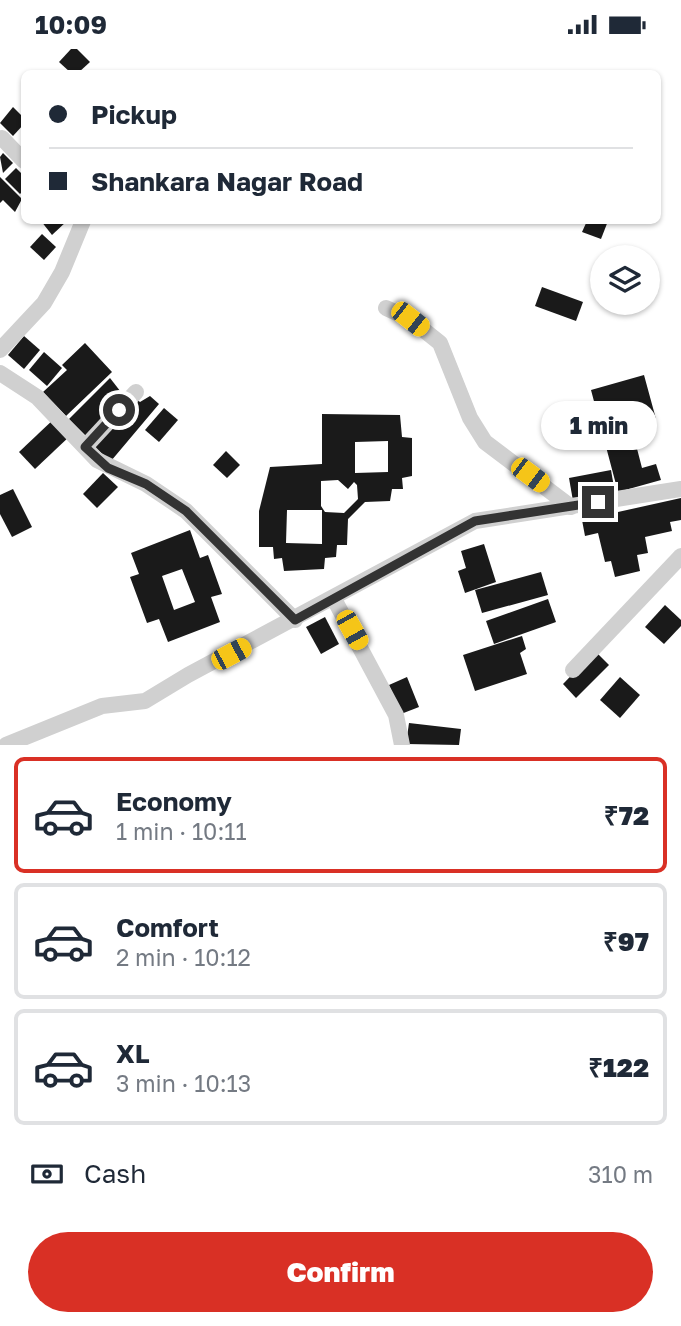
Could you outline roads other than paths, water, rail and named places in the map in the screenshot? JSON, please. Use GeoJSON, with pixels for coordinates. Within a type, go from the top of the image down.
{"type":"FeatureCollection","features":[{"type":"Feature","properties":{"kind":"street"},"geometry":{"type":"LineString","coordinates":[[2,138],[21,158]]}},
{"type":"Feature","properties":{"kind":"street"},"geometry":{"type":"LineString","coordinates":[[0,350],[44,303],[62,272],[82,224]]}},
{"type":"Feature","properties":{"kind":"street"},"geometry":{"type":"LineString","coordinates":[[386,308],[410,319],[440,343],[470,418],[485,442],[570,507]]}},
{"type":"Feature","properties":{"kind":"street"},"geometry":{"type":"LineString","coordinates":[[0,373],[37,397],[108,468],[146,484],[186,511],[295,620]]}},
{"type":"Feature","properties":{"kind":"street"},"geometry":{"type":"LineString","coordinates":[[85,447],[136,392]]}},
{"type":"Feature","properties":{"kind":"street"},"geometry":{"type":"LineString","coordinates":[[6,745],[102,706],[145,701],[156,697],[188,675],[295,620],[475,521],[681,489]]}},
{"type":"Feature","properties":{"kind":"street"},"geometry":{"type":"LineString","coordinates":[[573,670],[681,556]]}},
{"type":"Feature","properties":{"kind":"street"},"geometry":{"type":"LineString","coordinates":[[334,599],[396,715],[402,745]]}}]}
